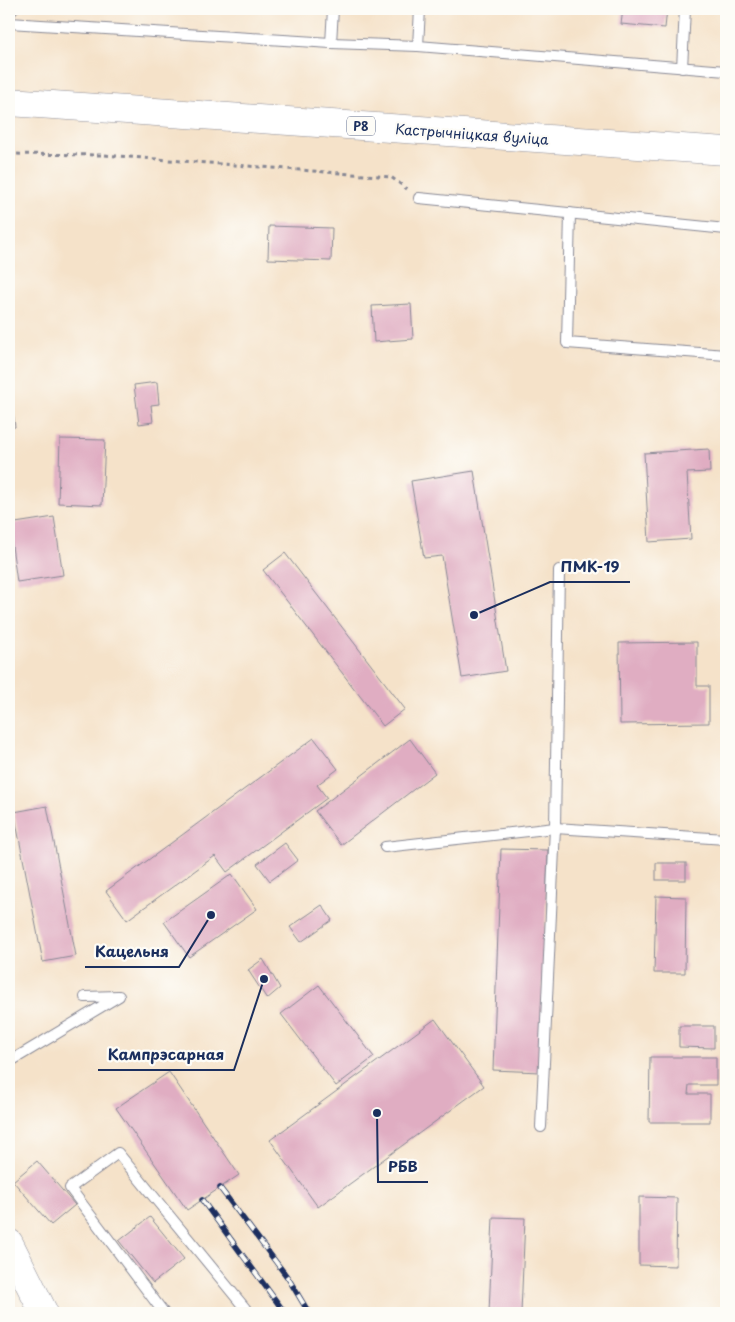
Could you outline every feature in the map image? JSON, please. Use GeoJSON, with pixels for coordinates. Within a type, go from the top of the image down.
{"type":"FeatureCollection","features":[{"type":"Feature","properties":{"kind":"main road","name":"Кастрычніцкая вуліца"},"geometry":{"type":"LineString","coordinates":[[9,102],[719,150]]}},
{"type":"Feature","properties":{"kind":"main road"},"geometry":{"type":"LineString","coordinates":[[9,1243],[44,1313]]}},
{"type":"Feature","properties":{"kind":"lane"},"geometry":{"type":"LineString","coordinates":[[9,14],[13,9]]}},
{"type":"Feature","properties":{"kind":"lane"},"geometry":{"type":"LineString","coordinates":[[331,43],[332,9]]}},
{"type":"Feature","properties":{"kind":"lane"},"geometry":{"type":"LineString","coordinates":[[418,46],[420,9]]}},
{"type":"Feature","properties":{"kind":"lane"},"geometry":{"type":"LineString","coordinates":[[682,68],[684,9]]}},
{"type":"Feature","properties":{"kind":"lane"},"geometry":{"type":"LineString","coordinates":[[9,23],[331,43],[418,46],[726,71]]}},
{"type":"Feature","properties":{"kind":"lane"},"geometry":{"type":"LineString","coordinates":[[419,198],[726,229]]}},
{"type":"Feature","properties":{"kind":"lane"},"geometry":{"type":"LineString","coordinates":[[570,213],[567,343],[726,355]]}},
{"type":"Feature","properties":{"kind":"lane"},"geometry":{"type":"LineString","coordinates":[[540,1127],[556,828],[559,570]]}},
{"type":"Feature","properties":{"kind":"lane"},"geometry":{"type":"LineString","coordinates":[[385,847],[556,828],[726,838]]}},
{"type":"Feature","properties":{"kind":"lane"},"geometry":{"type":"LineString","coordinates":[[9,1062],[120,996],[85,997]]}},
{"type":"Feature","properties":{"kind":"lane"},"geometry":{"type":"LineString","coordinates":[[164,1313],[70,1188],[118,1153],[249,1313]]}},
{"type":"Feature","properties":{"kind":"path"},"geometry":{"type":"LineString","coordinates":[[9,154],[104,155],[391,177],[419,198]]}},
{"type":"Feature","properties":{"kind":"building"},"geometry":{"type":"Polygon","coordinates":[[[623,9],[667,9],[665,28],[621,24],[623,9]]]}},
{"type":"Feature","properties":{"kind":"building"},"geometry":{"type":"Polygon","coordinates":[[[269,226],[332,228],[331,261],[268,259],[269,226]]]}},
{"type":"Feature","properties":{"kind":"building"},"geometry":{"type":"Polygon","coordinates":[[[411,304],[413,339],[374,342],[372,306],[411,304]]]}},
{"type":"Feature","properties":{"kind":"building"},"geometry":{"type":"Polygon","coordinates":[[[157,382],[159,404],[151,405],[153,422],[139,424],[134,385],[157,382]]]}},
{"type":"Feature","properties":{"kind":"building"},"geometry":{"type":"Polygon","coordinates":[[[9,385],[15,427],[9,428],[9,385]]]}},
{"type":"Feature","properties":{"kind":"building"},"geometry":{"type":"Polygon","coordinates":[[[60,439],[105,440],[102,505],[58,503],[60,439]]]}},
{"type":"Feature","properties":{"kind":"building"},"geometry":{"type":"Polygon","coordinates":[[[709,449],[710,472],[687,473],[691,539],[649,542],[644,453],[709,449]]]}},
{"type":"Feature","properties":{"kind":"building"},"geometry":{"type":"Polygon","coordinates":[[[474,471],[506,671],[462,678],[442,556],[424,558],[411,481],[474,471]]]}},
{"type":"Feature","properties":{"kind":"building"},"geometry":{"type":"Polygon","coordinates":[[[54,517],[63,575],[17,582],[9,524],[54,517]]]}},
{"type":"Feature","properties":{"kind":"building"},"geometry":{"type":"Polygon","coordinates":[[[285,553],[405,709],[383,726],[263,570],[285,553]]]}},
{"type":"Feature","properties":{"kind":"building"},"geometry":{"type":"Polygon","coordinates":[[[697,642],[697,686],[709,686],[709,723],[620,724],[619,643],[697,642]]]}},
{"type":"Feature","properties":{"kind":"building"},"geometry":{"type":"Polygon","coordinates":[[[314,738],[338,769],[317,785],[327,798],[227,872],[215,856],[127,920],[106,891],[314,738]]]}},
{"type":"Feature","properties":{"kind":"building"},"geometry":{"type":"Polygon","coordinates":[[[410,739],[435,773],[341,845],[315,811],[410,739]]]}},
{"type":"Feature","properties":{"kind":"building"},"geometry":{"type":"Polygon","coordinates":[[[47,806],[76,956],[43,962],[14,812],[47,806]]]}},
{"type":"Feature","properties":{"kind":"building"},"geometry":{"type":"Polygon","coordinates":[[[285,843],[298,860],[270,881],[257,864],[285,843]]]}},
{"type":"Feature","properties":{"kind":"building"},"geometry":{"type":"Polygon","coordinates":[[[501,849],[548,850],[540,1072],[493,1070],[501,849]]]}},
{"type":"Feature","properties":{"kind":"building"},"geometry":{"type":"Polygon","coordinates":[[[656,863],[686,863],[686,880],[656,880],[656,863]]]}},
{"type":"Feature","properties":{"kind":"building"},"geometry":{"type":"Polygon","coordinates":[[[232,874],[257,909],[189,957],[164,922],[232,874]]]}},
{"type":"Feature","properties":{"kind":"building"},"geometry":{"type":"Polygon","coordinates":[[[656,896],[686,897],[685,973],[654,973],[656,896]]]}},
{"type":"Feature","properties":{"kind":"building"},"geometry":{"type":"Polygon","coordinates":[[[322,905],[332,920],[301,942],[290,927],[322,905]]]}},
{"type":"Feature","properties":{"kind":"building"},"geometry":{"type":"Polygon","coordinates":[[[263,959],[280,988],[267,999],[248,970],[263,959]]]}},
{"type":"Feature","properties":{"kind":"building"},"geometry":{"type":"Polygon","coordinates":[[[319,985],[374,1057],[336,1086],[281,1014],[319,985]]]}},
{"type":"Feature","properties":{"kind":"building"},"geometry":{"type":"Polygon","coordinates":[[[435,1019],[484,1086],[318,1207],[270,1140],[435,1019]]]}},
{"type":"Feature","properties":{"kind":"building"},"geometry":{"type":"Polygon","coordinates":[[[679,1026],[714,1026],[714,1048],[679,1047],[679,1026]]]}},
{"type":"Feature","properties":{"kind":"building"},"geometry":{"type":"Polygon","coordinates":[[[9,1033],[13,1042],[9,1044],[9,1033]]]}},
{"type":"Feature","properties":{"kind":"building"},"geometry":{"type":"Polygon","coordinates":[[[650,1057],[716,1057],[716,1085],[689,1085],[688,1094],[710,1094],[710,1122],[649,1122],[650,1057]]]}},
{"type":"Feature","properties":{"kind":"building"},"geometry":{"type":"Polygon","coordinates":[[[169,1072],[239,1175],[187,1210],[116,1108],[169,1072]]]}},
{"type":"Feature","properties":{"kind":"building"},"geometry":{"type":"Polygon","coordinates":[[[37,1161],[75,1205],[51,1225],[13,1181],[37,1161]]]}},
{"type":"Feature","properties":{"kind":"building"},"geometry":{"type":"Polygon","coordinates":[[[639,1197],[677,1198],[676,1266],[639,1265],[639,1197]]]}},
{"type":"Feature","properties":{"kind":"building"},"geometry":{"type":"Polygon","coordinates":[[[150,1217],[184,1259],[153,1283],[119,1241],[150,1217]]]}},
{"type":"Feature","properties":{"kind":"building"},"geometry":{"type":"Polygon","coordinates":[[[493,1217],[525,1218],[521,1313],[489,1313],[493,1217]]]}},
{"type":"Feature","properties":{"kind":"railway"},"geometry":{"type":"LineString","coordinates":[[220,1188],[288,1278],[309,1313]]}},
{"type":"Feature","properties":{"kind":"railway"},"geometry":{"type":"LineString","coordinates":[[202,1200],[285,1313]]}},
{"type":"Feature","properties":{"kind":"place","name":"ПМК-19"},"geometry":{"type":"Point","coordinates":[474,615]}},
{"type":"Feature","properties":{"kind":"place","name":"Кацельня"},"geometry":{"type":"Point","coordinates":[211,915]}},
{"type":"Feature","properties":{"kind":"place","name":"Кампрэсарная"},"geometry":{"type":"Point","coordinates":[264,979]}},
{"type":"Feature","properties":{"kind":"place","name":"РБВ"},"geometry":{"type":"Point","coordinates":[377,1113]}}]}
